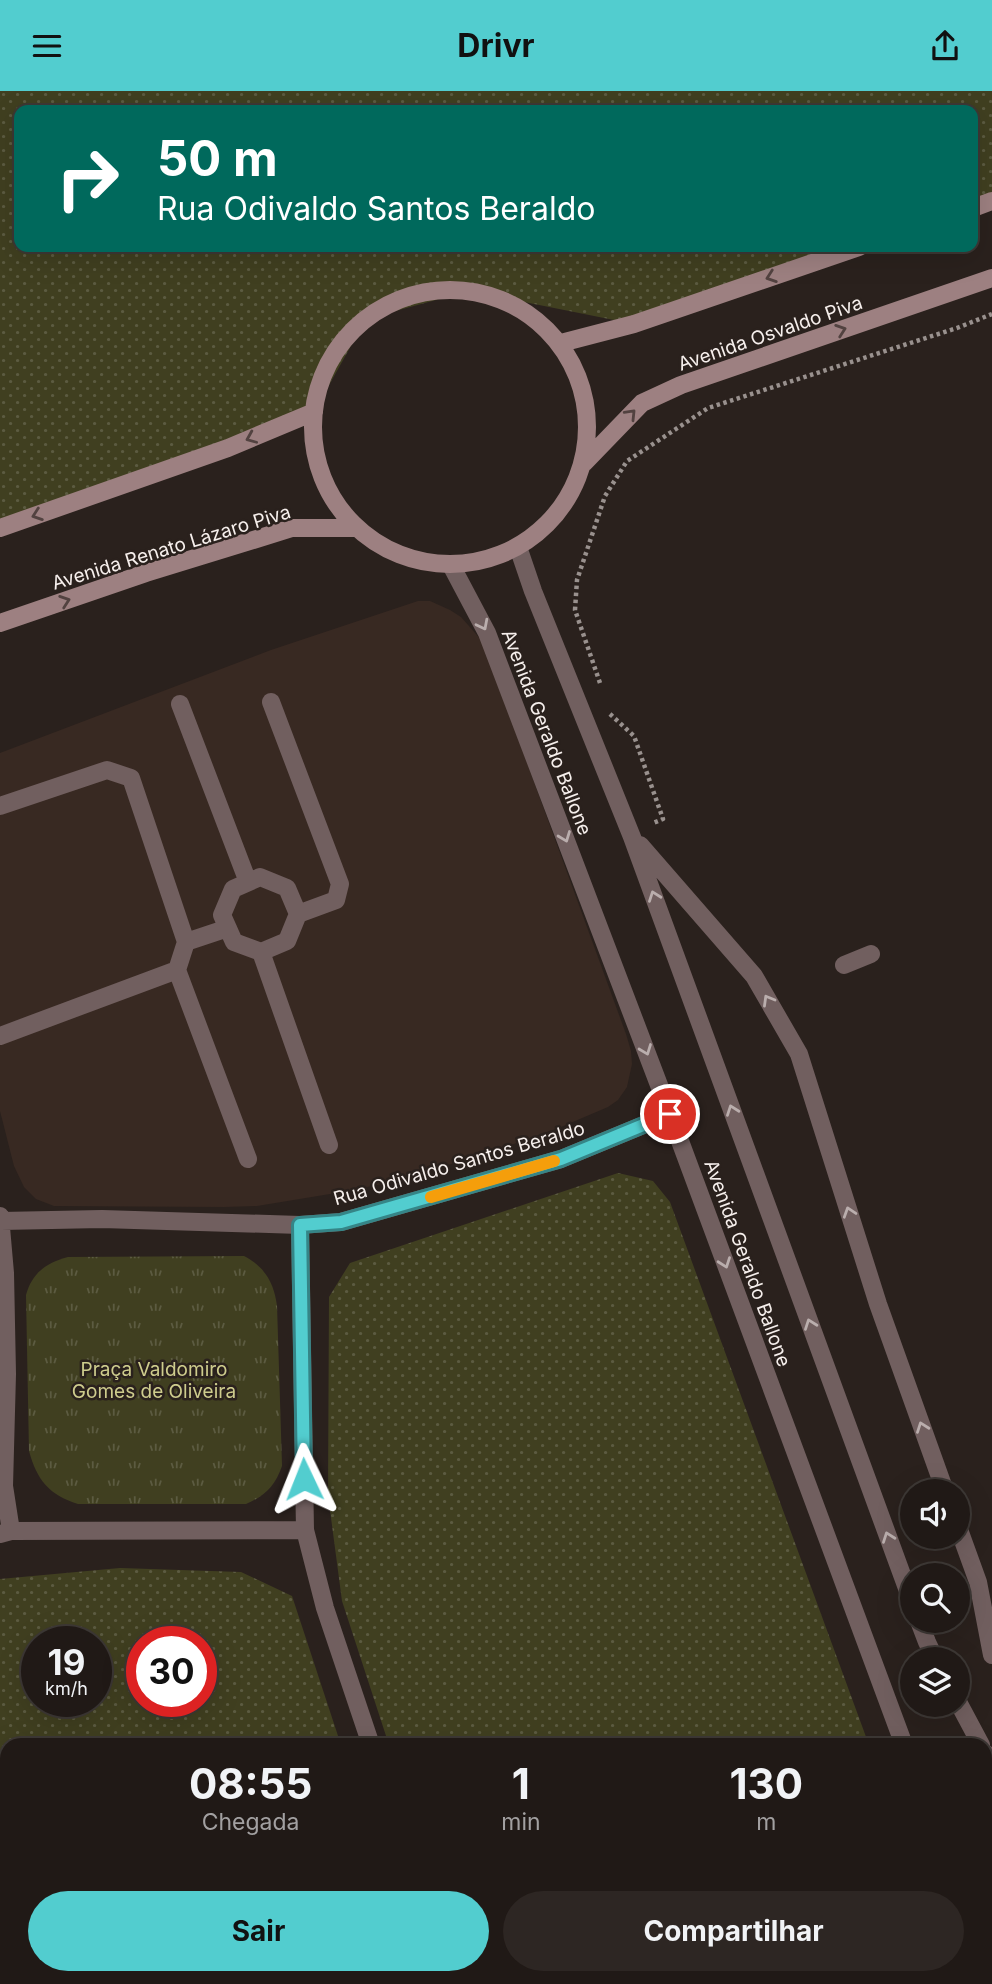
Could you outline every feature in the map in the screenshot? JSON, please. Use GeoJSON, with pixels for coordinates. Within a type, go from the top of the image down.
{"type":"FeatureCollection","features":[{"type":"Feature","properties":{"kind":"main road"},"geometry":{"type":"LineString","coordinates":[[561,344],[634,324],[844,252]]}},
{"type":"Feature","properties":{"kind":"main road","name":"Avenida Osvaldo Piva"},"geometry":{"type":"LineString","coordinates":[[584,463],[642,403],[681,386],[992,278]]}},
{"type":"Feature","properties":{"kind":"main road"},"geometry":{"type":"LineString","coordinates":[[468,291],[503,300],[535,318],[561,344],[586,400],[584,463],[570,496],[547,525],[519,547],[486,560],[451,565],[400,555],[356,528],[336,504],[321,475],[314,444],[314,412],[323,377],[341,345],[366,319],[397,301],[432,292],[468,291]]}},
{"type":"Feature","properties":{"kind":"main road"},"geometry":{"type":"LineString","coordinates":[[0,528],[228,448],[314,412]]}},
{"type":"Feature","properties":{"kind":"main road","name":"Avenida Renato Lázaro Piva"},"geometry":{"type":"LineString","coordinates":[[0,623],[146,573],[292,528],[356,528]]}},
{"type":"Feature","properties":{"kind":"street","name":"Avenida Geraldo Ballone"},"geometry":{"type":"LineString","coordinates":[[519,547],[533,591],[632,835],[900,1569]]}},
{"type":"Feature","properties":{"kind":"street","name":"Avenida Geraldo Ballone"},"geometry":{"type":"LineString","coordinates":[[451,565],[487,633],[670,1114],[901,1738]]}},
{"type":"Feature","properties":{"kind":"street"},"geometry":{"type":"LineString","coordinates":[[271,702],[340,884],[336,900],[298,914]]}},
{"type":"Feature","properties":{"kind":"street"},"geometry":{"type":"LineString","coordinates":[[180,704],[248,882]]}},
{"type":"Feature","properties":{"kind":"street"},"geometry":{"type":"LineString","coordinates":[[0,806],[107,770],[131,778],[186,942],[177,970],[248,1159]]}},
{"type":"Feature","properties":{"kind":"street"},"geometry":{"type":"LineString","coordinates":[[632,835],[754,976],[799,1054],[878,1304],[942,1479]]}},
{"type":"Feature","properties":{"kind":"street"},"geometry":{"type":"LineString","coordinates":[[260,877],[287,888],[298,914],[287,941],[261,952],[234,941],[222,915],[233,889],[260,877]]}},
{"type":"Feature","properties":{"kind":"street"},"geometry":{"type":"LineString","coordinates":[[186,942],[228,928]]}},
{"type":"Feature","properties":{"kind":"street"},"geometry":{"type":"LineString","coordinates":[[261,952],[329,1145]]}},
{"type":"Feature","properties":{"kind":"street"},"geometry":{"type":"LineString","coordinates":[[844,965],[871,954]]}},
{"type":"Feature","properties":{"kind":"street"},"geometry":{"type":"LineString","coordinates":[[0,1036],[177,970]]}},
{"type":"Feature","properties":{"kind":"street","name":"Rua Odivaldo Santos Beraldo"},"geometry":{"type":"LineString","coordinates":[[0,1220],[102,1219],[300,1225],[341,1222],[561,1159],[670,1114]]}},
{"type":"Feature","properties":{"kind":"street"},"geometry":{"type":"LineString","coordinates":[[0,1220],[7,1374],[4,1486],[6,1533],[305,1530]]}},
{"type":"Feature","properties":{"kind":"street"},"geometry":{"type":"LineString","coordinates":[[300,1225],[305,1530],[325,1608],[369,1738]]}},
{"type":"Feature","properties":{"kind":"street"},"geometry":{"type":"LineString","coordinates":[[966,1549],[978,1582],[992,1655]]}},
{"type":"Feature","properties":{"kind":"street"},"geometry":{"type":"LineString","coordinates":[[966,1717],[977,1738]]}},
{"type":"Feature","properties":{"kind":"path"},"geometry":{"type":"LineString","coordinates":[[602,688],[575,610],[577,580],[605,496],[627,461],[708,408],[957,328],[992,314]]}},
{"type":"Feature","properties":{"kind":"path"},"geometry":{"type":"LineString","coordinates":[[606,701],[611,715],[634,736],[663,819],[632,835]]}},
{"type":"Feature","properties":{"kind":"shaded area"},"geometry":{"type":"Polygon","coordinates":[[[418,601],[430,601],[450,610],[461,617],[483,642],[626,1034],[632,1064],[627,1087],[618,1100],[608,1107],[500,1149],[393,1182],[330,1194],[257,1206],[224,1207],[54,1206],[36,1199],[24,1187],[14,1166],[0,1111],[0,753],[271,650],[418,601]]]}},
{"type":"Feature","properties":{"kind":"green space"},"geometry":{"type":"Polygon","coordinates":[[[0,91],[992,91],[992,201],[978,206],[978,105],[14,105],[14,252],[845,252],[634,324],[469,291],[366,319],[314,412],[0,528],[0,91]]]}},
{"type":"Feature","properties":{"kind":"green space"},"geometry":{"type":"Polygon","coordinates":[[[618,1173],[653,1181],[670,1202],[866,1738],[387,1738],[342,1601],[328,1495],[329,1297],[350,1263],[618,1173]]]}},
{"type":"Feature","properties":{"kind":"green space","name":"Praça Valdomiro Gomes de Oliveira"},"geometry":{"type":"Polygon","coordinates":[[[244,1256],[258,1265],[267,1277],[274,1290],[277,1306],[282,1466],[273,1485],[264,1494],[246,1504],[78,1504],[52,1491],[40,1478],[29,1451],[26,1295],[36,1275],[53,1262],[68,1257],[244,1256]]]}},
{"type":"Feature","properties":{"kind":"green space"},"geometry":{"type":"Polygon","coordinates":[[[120,1568],[241,1572],[292,1596],[339,1738],[0,1738],[0,1579],[120,1568]]]}},
{"type":"Feature","properties":{"kind":"slow traffic"},"geometry":{"type":"LineString","coordinates":[[431,1197],[554,1161]]}},
{"type":"Feature","properties":{"kind":"route"},"geometry":{"type":"LineString","coordinates":[[304,1479],[300,1225],[341,1222],[561,1159],[670,1114]]}}]}
